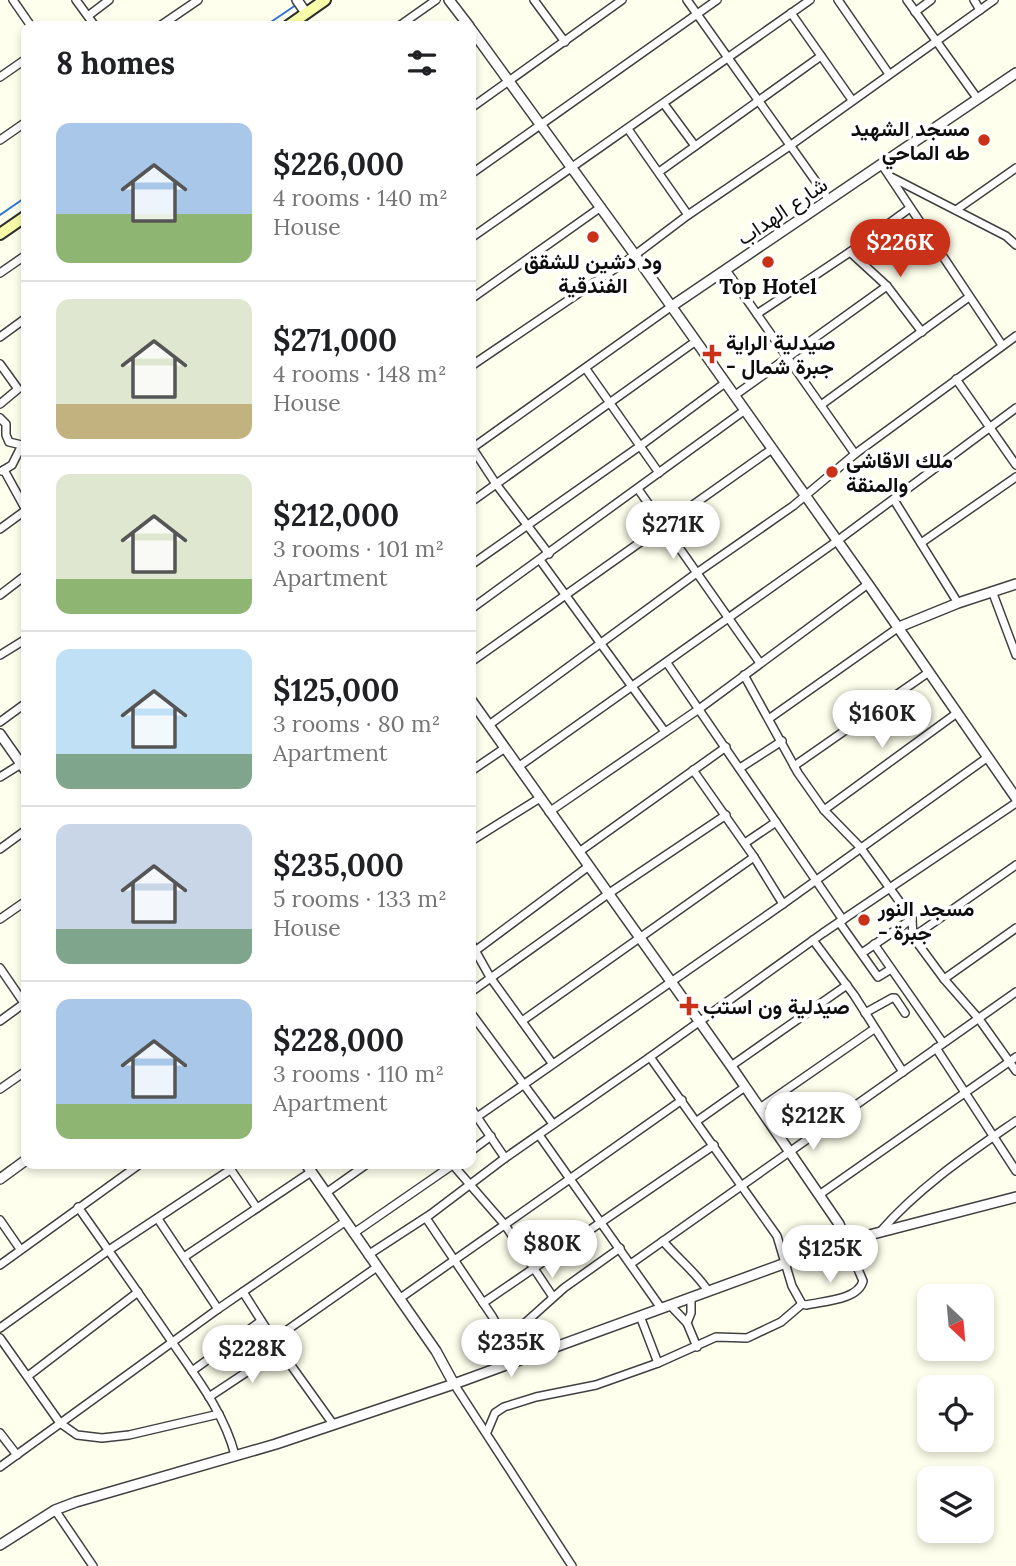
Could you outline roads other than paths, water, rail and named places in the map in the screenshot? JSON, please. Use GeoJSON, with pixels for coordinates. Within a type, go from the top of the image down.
{"type":"FeatureCollection","features":[{"type":"Feature","properties":{"kind":"main road"},"geometry":{"type":"LineString","coordinates":[[295,21],[326,0]]}},
{"type":"Feature","properties":{"kind":"main road"},"geometry":{"type":"LineString","coordinates":[[0,234],[21,219]]}},
{"type":"Feature","properties":{"kind":"street"},"geometry":{"type":"LineString","coordinates":[[76,0],[92,21]]}},
{"type":"Feature","properties":{"kind":"street"},"geometry":{"type":"LineString","coordinates":[[88,16],[110,0]]}},
{"type":"Feature","properties":{"kind":"street"},"geometry":{"type":"LineString","coordinates":[[168,21],[198,0]]}},
{"type":"Feature","properties":{"kind":"street"},"geometry":{"type":"LineString","coordinates":[[297,0],[306,13]]}},
{"type":"Feature","properties":{"kind":"street"},"geometry":{"type":"LineString","coordinates":[[406,21],[436,0]]}},
{"type":"Feature","properties":{"kind":"street"},"geometry":{"type":"LineString","coordinates":[[449,0],[464,21]]}},
{"type":"Feature","properties":{"kind":"street"},"geometry":{"type":"LineString","coordinates":[[534,0],[565,42]]}},
{"type":"Feature","properties":{"kind":"street"},"geometry":{"type":"LineString","coordinates":[[476,105],[622,0]]}},
{"type":"Feature","properties":{"kind":"street"},"geometry":{"type":"LineString","coordinates":[[687,0],[829,200]]}},
{"type":"Feature","properties":{"kind":"street"},"geometry":{"type":"LineString","coordinates":[[476,170],[717,0]]}},
{"type":"Feature","properties":{"kind":"street"},"geometry":{"type":"LineString","coordinates":[[476,235],[810,0]]}},
{"type":"Feature","properties":{"kind":"street"},"geometry":{"type":"LineString","coordinates":[[838,0],[889,74]]}},
{"type":"Feature","properties":{"kind":"street"},"geometry":{"type":"LineString","coordinates":[[906,0],[977,98]]}},
{"type":"Feature","properties":{"kind":"street"},"geometry":{"type":"LineString","coordinates":[[915,12],[931,0]]}},
{"type":"Feature","properties":{"kind":"street"},"geometry":{"type":"LineString","coordinates":[[974,0],[980,10]]}},
{"type":"Feature","properties":{"kind":"street"},"geometry":{"type":"LineString","coordinates":[[476,363],[635,255],[994,0]]}},
{"type":"Feature","properties":{"kind":"street"},"geometry":{"type":"LineString","coordinates":[[16,1],[28,21]]}},
{"type":"Feature","properties":{"kind":"street"},"geometry":{"type":"LineString","coordinates":[[791,13],[852,100]]}},
{"type":"Feature","properties":{"kind":"street"},"geometry":{"type":"LineString","coordinates":[[368,1255],[426,1217],[813,940],[890,890],[1016,800],[1013,788],[988,757],[672,306],[476,38]]}},
{"type":"Feature","properties":{"kind":"street"},"geometry":{"type":"LineString","coordinates":[[659,172],[821,56]]}},
{"type":"Feature","properties":{"kind":"street"},"geometry":{"type":"LineString","coordinates":[[0,77],[21,62]]}},
{"type":"Feature","properties":{"kind":"street","name":"شارع الهداب"},"geometry":{"type":"LineString","coordinates":[[672,306],[1016,73]]}},
{"type":"Feature","properties":{"kind":"street"},"geometry":{"type":"LineString","coordinates":[[664,104],[695,146]]}},
{"type":"Feature","properties":{"kind":"street"},"geometry":{"type":"LineString","coordinates":[[0,140],[21,125]]}},
{"type":"Feature","properties":{"kind":"street"},"geometry":{"type":"LineString","coordinates":[[628,129],[688,215]]}},
{"type":"Feature","properties":{"kind":"street"},"geometry":{"type":"LineString","coordinates":[[882,165],[1002,345]]}},
{"type":"Feature","properties":{"kind":"street"},"geometry":{"type":"LineString","coordinates":[[956,210],[1016,168]]}},
{"type":"Feature","properties":{"kind":"street"},"geometry":{"type":"LineString","coordinates":[[889,176],[1006,236],[1016,245]]}},
{"type":"Feature","properties":{"kind":"street"},"geometry":{"type":"LineString","coordinates":[[476,295],[601,207]]}},
{"type":"Feature","properties":{"kind":"street"},"geometry":{"type":"LineString","coordinates":[[757,314],[911,208]]}},
{"type":"Feature","properties":{"kind":"street"},"geometry":{"type":"LineString","coordinates":[[850,252],[887,286],[922,332]]}},
{"type":"Feature","properties":{"kind":"street"},"geometry":{"type":"LineString","coordinates":[[0,273],[21,258]]}},
{"type":"Feature","properties":{"kind":"street"},"geometry":{"type":"LineString","coordinates":[[726,270],[855,454]]}},
{"type":"Feature","properties":{"kind":"street"},"geometry":{"type":"LineString","coordinates":[[734,396],[887,286]]}},
{"type":"Feature","properties":{"kind":"street"},"geometry":{"type":"LineString","coordinates":[[821,404],[970,297]]}},
{"type":"Feature","properties":{"kind":"street"},"geometry":{"type":"LineString","coordinates":[[476,444],[586,369],[672,306]]}},
{"type":"Feature","properties":{"kind":"street"},"geometry":{"type":"LineString","coordinates":[[0,337],[21,322]]}},
{"type":"Feature","properties":{"kind":"street"},"geometry":{"type":"LineString","coordinates":[[489,725],[793,506],[804,494],[855,454],[1016,335]]}},
{"type":"Feature","properties":{"kind":"street"},"geometry":{"type":"LineString","coordinates":[[476,498],[696,341]]}},
{"type":"Feature","properties":{"kind":"street"},"geometry":{"type":"LineString","coordinates":[[0,359],[21,384]]}},
{"type":"Feature","properties":{"kind":"street"},"geometry":{"type":"LineString","coordinates":[[0,365],[18,389],[0,405]]}},
{"type":"Feature","properties":{"kind":"street"},"geometry":{"type":"LineString","coordinates":[[586,369],[659,473]]}},
{"type":"Feature","properties":{"kind":"street"},"geometry":{"type":"LineString","coordinates":[[956,379],[1016,465]]}},
{"type":"Feature","properties":{"kind":"street"},"geometry":{"type":"LineString","coordinates":[[476,562],[725,383]]}},
{"type":"Feature","properties":{"kind":"street"},"geometry":{"type":"LineString","coordinates":[[0,405],[21,392]]}},
{"type":"Feature","properties":{"kind":"street"},"geometry":{"type":"LineString","coordinates":[[518,767],[894,500],[1016,408]]}},
{"type":"Feature","properties":{"kind":"street"},"geometry":{"type":"LineString","coordinates":[[476,605],[745,410]]}},
{"type":"Feature","properties":{"kind":"street"},"geometry":{"type":"LineString","coordinates":[[0,418],[6,424],[9,442],[21,444]]}},
{"type":"Feature","properties":{"kind":"street"},"geometry":{"type":"LineString","coordinates":[[476,659],[772,449]]}},
{"type":"Feature","properties":{"kind":"street"},"geometry":{"type":"LineString","coordinates":[[21,450],[12,465],[2,471],[21,502]]}},
{"type":"Feature","properties":{"kind":"street"},"geometry":{"type":"LineString","coordinates":[[476,454],[549,554]]}},
{"type":"Feature","properties":{"kind":"street"},"geometry":{"type":"LineString","coordinates":[[921,542],[1016,477]]}},
{"type":"Feature","properties":{"kind":"street"},"geometry":{"type":"LineString","coordinates":[[638,489],[760,663]]}},
{"type":"Feature","properties":{"kind":"street"},"geometry":{"type":"LineString","coordinates":[[894,500],[958,603]]}},
{"type":"Feature","properties":{"kind":"street"},"geometry":{"type":"LineString","coordinates":[[0,528],[21,513]]}},
{"type":"Feature","properties":{"kind":"street"},"geometry":{"type":"LineString","coordinates":[[540,560],[665,732]]}},
{"type":"Feature","properties":{"kind":"street"},"geometry":{"type":"LineString","coordinates":[[0,595],[21,579]]}},
{"type":"Feature","properties":{"kind":"street"},"geometry":{"type":"LineString","coordinates":[[549,812],[699,709],[868,584]]}},
{"type":"Feature","properties":{"kind":"street"},"geometry":{"type":"LineString","coordinates":[[770,718],[899,628],[958,603],[1016,584]]}},
{"type":"Feature","properties":{"kind":"street"},"geometry":{"type":"LineString","coordinates":[[992,592],[1016,655]]}},
{"type":"Feature","properties":{"kind":"street"},"geometry":{"type":"LineString","coordinates":[[0,655],[21,642]]}},
{"type":"Feature","properties":{"kind":"street"},"geometry":{"type":"LineString","coordinates":[[667,663],[816,880],[878,977],[891,969]]}},
{"type":"Feature","properties":{"kind":"street"},"geometry":{"type":"LineString","coordinates":[[794,766],[929,672]]}},
{"type":"Feature","properties":{"kind":"street"},"geometry":{"type":"LineString","coordinates":[[744,675],[794,766],[824,810],[860,847],[912,919],[913,937],[944,979],[1013,1059],[1016,1071]]}},
{"type":"Feature","properties":{"kind":"street"},"geometry":{"type":"LineString","coordinates":[[0,722],[21,707]]}},
{"type":"Feature","properties":{"kind":"street"},"geometry":{"type":"LineString","coordinates":[[476,709],[746,1087],[839,1224],[863,1281],[857,1292],[802,1304],[781,1322],[747,1338],[716,1336],[658,1363],[596,1385],[536,1397],[504,1407],[495,1413],[487,1432]]}},
{"type":"Feature","properties":{"kind":"street"},"geometry":{"type":"LineString","coordinates":[[824,810],[957,713]]}},
{"type":"Feature","properties":{"kind":"street"},"geometry":{"type":"LineString","coordinates":[[0,734],[21,763]]}},
{"type":"Feature","properties":{"kind":"street"},"geometry":{"type":"LineString","coordinates":[[740,768],[782,741]]}},
{"type":"Feature","properties":{"kind":"street"},"geometry":{"type":"LineString","coordinates":[[579,852],[726,747]]}},
{"type":"Feature","properties":{"kind":"street"},"geometry":{"type":"LineString","coordinates":[[476,768],[505,748]]}},
{"type":"Feature","properties":{"kind":"street"},"geometry":{"type":"LineString","coordinates":[[505,1158],[477,1117],[783,904],[988,757]]}},
{"type":"Feature","properties":{"kind":"street"},"geometry":{"type":"LineString","coordinates":[[0,777],[21,769]]}},
{"type":"Feature","properties":{"kind":"street"},"geometry":{"type":"LineString","coordinates":[[693,770],[726,815],[783,904]]}},
{"type":"Feature","properties":{"kind":"street"},"geometry":{"type":"LineString","coordinates":[[476,838],[540,798]]}},
{"type":"Feature","properties":{"kind":"street"},"geometry":{"type":"LineString","coordinates":[[476,988],[608,894],[726,815]]}},
{"type":"Feature","properties":{"kind":"street"},"geometry":{"type":"LineString","coordinates":[[745,844],[776,822]]}},
{"type":"Feature","properties":{"kind":"street"},"geometry":{"type":"LineString","coordinates":[[0,849],[21,834]]}},
{"type":"Feature","properties":{"kind":"street"},"geometry":{"type":"LineString","coordinates":[[522,1021],[754,857]]}},
{"type":"Feature","properties":{"kind":"street"},"geometry":{"type":"LineString","coordinates":[[913,937],[1016,865]]}},
{"type":"Feature","properties":{"kind":"street"},"geometry":{"type":"LineString","coordinates":[[476,950],[589,866]]}},
{"type":"Feature","properties":{"kind":"street"},"geometry":{"type":"LineString","coordinates":[[0,919],[21,904]]}},
{"type":"Feature","properties":{"kind":"street"},"geometry":{"type":"LineString","coordinates":[[862,953],[912,919]]}},
{"type":"Feature","properties":{"kind":"street"},"geometry":{"type":"LineString","coordinates":[[944,979],[1016,928]]}},
{"type":"Feature","properties":{"kind":"street"},"geometry":{"type":"LineString","coordinates":[[813,940],[903,1072]]}},
{"type":"Feature","properties":{"kind":"street"},"geometry":{"type":"LineString","coordinates":[[874,944],[943,1043]]}},
{"type":"Feature","properties":{"kind":"street"},"geometry":{"type":"LineString","coordinates":[[476,956],[552,1063]]}},
{"type":"Feature","properties":{"kind":"street"},"geometry":{"type":"LineString","coordinates":[[0,968],[21,997]]}},
{"type":"Feature","properties":{"kind":"street"},"geometry":{"type":"LineString","coordinates":[[731,1066],[846,985]]}},
{"type":"Feature","properties":{"kind":"street"},"geometry":{"type":"LineString","coordinates":[[632,1263],[1016,992]]}},
{"type":"Feature","properties":{"kind":"street"},"geometry":{"type":"LineString","coordinates":[[865,1013],[892,998],[895,998],[905,1013]]}},
{"type":"Feature","properties":{"kind":"street"},"geometry":{"type":"LineString","coordinates":[[0,1021],[21,1007]]}},
{"type":"Feature","properties":{"kind":"street"},"geometry":{"type":"LineString","coordinates":[[476,1020],[553,1124]]}},
{"type":"Feature","properties":{"kind":"street"},"geometry":{"type":"LineString","coordinates":[[760,1108],[874,1029]]}},
{"type":"Feature","properties":{"kind":"street"},"geometry":{"type":"LineString","coordinates":[[936,1048],[1016,1171]]}},
{"type":"Feature","properties":{"kind":"street"},"geometry":{"type":"LineString","coordinates":[[650,1057],[777,1236],[792,1286],[802,1304]]}},
{"type":"Feature","properties":{"kind":"street"},"geometry":{"type":"LineString","coordinates":[[819,1195],[1013,1059]]}},
{"type":"Feature","properties":{"kind":"street"},"geometry":{"type":"LineString","coordinates":[[0,1089],[21,1074]]}},
{"type":"Feature","properties":{"kind":"street"},"geometry":{"type":"LineString","coordinates":[[697,1121],[746,1087]]}},
{"type":"Feature","properties":{"kind":"street"},"geometry":{"type":"LineString","coordinates":[[399,1299],[682,1100]]}},
{"type":"Feature","properties":{"kind":"street"},"geometry":{"type":"LineString","coordinates":[[880,1231],[900,1208],[930,1181],[1016,1121]]}},
{"type":"Feature","properties":{"kind":"street"},"geometry":{"type":"LineString","coordinates":[[539,1135],[620,1248],[666,1306],[687,1323],[697,1347]]}},
{"type":"Feature","properties":{"kind":"street"},"geometry":{"type":"LineString","coordinates":[[476,1148],[491,1136]]}},
{"type":"Feature","properties":{"kind":"street"},"geometry":{"type":"LineString","coordinates":[[483,1303],[714,1145]]}},
{"type":"Feature","properties":{"kind":"street"},"geometry":{"type":"LineString","coordinates":[[1,1177],[21,1163]]}},
{"type":"Feature","properties":{"kind":"street"},"geometry":{"type":"LineString","coordinates":[[0,1265],[133,1169]]}},
{"type":"Feature","properties":{"kind":"street"},"geometry":{"type":"LineString","coordinates":[[0,1328],[225,1169]]}},
{"type":"Feature","properties":{"kind":"street"},"geometry":{"type":"LineString","coordinates":[[229,1169],[257,1208]]}},
{"type":"Feature","properties":{"kind":"street"},"geometry":{"type":"LineString","coordinates":[[184,1257],[257,1208],[307,1169]]}},
{"type":"Feature","properties":{"kind":"street"},"geometry":{"type":"LineString","coordinates":[[309,1169],[436,1351],[454,1384],[572,1566]]}},
{"type":"Feature","properties":{"kind":"street"},"geometry":{"type":"LineString","coordinates":[[326,1193],[360,1169]]}},
{"type":"Feature","properties":{"kind":"street"},"geometry":{"type":"LineString","coordinates":[[354,1233],[447,1169]]}},
{"type":"Feature","properties":{"kind":"street"},"geometry":{"type":"LineString","coordinates":[[457,1169],[505,1226],[553,1297]]}},
{"type":"Feature","properties":{"kind":"street"},"geometry":{"type":"LineString","coordinates":[[0,1545],[55,1510],[102,1493],[276,1444],[454,1384],[846,1241],[1016,1197]]}},
{"type":"Feature","properties":{"kind":"street"},"geometry":{"type":"LineString","coordinates":[[79,1207],[209,1397],[230,1437],[235,1455]]}},
{"type":"Feature","properties":{"kind":"street"},"geometry":{"type":"LineString","coordinates":[[426,1217],[456,1260],[517,1361]]}},
{"type":"Feature","properties":{"kind":"street"},"geometry":{"type":"LineString","coordinates":[[158,1219],[218,1309]]}},
{"type":"Feature","properties":{"kind":"street"},"geometry":{"type":"LineString","coordinates":[[0,1220],[20,1250]]}},
{"type":"Feature","properties":{"kind":"street"},"geometry":{"type":"LineString","coordinates":[[0,1467],[218,1309],[346,1221]]}},
{"type":"Feature","properties":{"kind":"street"},"geometry":{"type":"LineString","coordinates":[[663,1241],[708,1291]]}},
{"type":"Feature","properties":{"kind":"street"},"geometry":{"type":"LineString","coordinates":[[506,1340],[553,1297],[620,1248]]}},
{"type":"Feature","properties":{"kind":"street"},"geometry":{"type":"LineString","coordinates":[[274,1340],[377,1267]]}},
{"type":"Feature","properties":{"kind":"street"},"geometry":{"type":"LineString","coordinates":[[28,1376],[138,1292]]}},
{"type":"Feature","properties":{"kind":"street"},"geometry":{"type":"LineString","coordinates":[[243,1292],[280,1350],[333,1424]]}},
{"type":"Feature","properties":{"kind":"street"},"geometry":{"type":"LineString","coordinates":[[687,1323],[691,1313],[691,1297]]}},
{"type":"Feature","properties":{"kind":"street"},"geometry":{"type":"LineString","coordinates":[[640,1316],[658,1363]]}},
{"type":"Feature","properties":{"kind":"street"},"geometry":{"type":"LineString","coordinates":[[192,1371],[261,1321]]}},
{"type":"Feature","properties":{"kind":"street"},"geometry":{"type":"LineString","coordinates":[[0,1338],[60,1423],[77,1436],[102,1438],[157,1430],[219,1414]]}},
{"type":"Feature","properties":{"kind":"street"},"geometry":{"type":"LineString","coordinates":[[209,1397],[280,1350]]}},
{"type":"Feature","properties":{"kind":"street"},"geometry":{"type":"LineString","coordinates":[[0,1433],[17,1455]]}},
{"type":"Feature","properties":{"kind":"street"},"geometry":{"type":"LineString","coordinates":[[55,1510],[93,1566]]}},
{"type":"Feature","properties":{"kind":"waterway"},"geometry":{"type":"LineString","coordinates":[[272,21],[296,5]]}},
{"type":"Feature","properties":{"kind":"waterway"},"geometry":{"type":"LineString","coordinates":[[0,215],[21,200]]}},
{"type":"Feature","properties":{"kind":"place","name":"مسجد الشهيد طه الماحي"},"geometry":{"type":"Point","coordinates":[984,140]}},
{"type":"Feature","properties":{"kind":"place","name":"ود دشين للشقق الفندقية"},"geometry":{"type":"Point","coordinates":[593,237]}},
{"type":"Feature","properties":{"kind":"place","name":"Top Hotel"},"geometry":{"type":"Point","coordinates":[768,262]}},
{"type":"Feature","properties":{"kind":"place","name":"صيدلية الراية - جبرة شمال"},"geometry":{"type":"Point","coordinates":[712,354]}},
{"type":"Feature","properties":{"kind":"place","name":"ملك الاقاشي والمنقة"},"geometry":{"type":"Point","coordinates":[832,472]}},
{"type":"Feature","properties":{"kind":"place","name":"مسجد النور - جبرة"},"geometry":{"type":"Point","coordinates":[864,920]}},
{"type":"Feature","properties":{"kind":"place","name":"صيدلية ون استب"},"geometry":{"type":"Point","coordinates":[689,1006]}}]}
